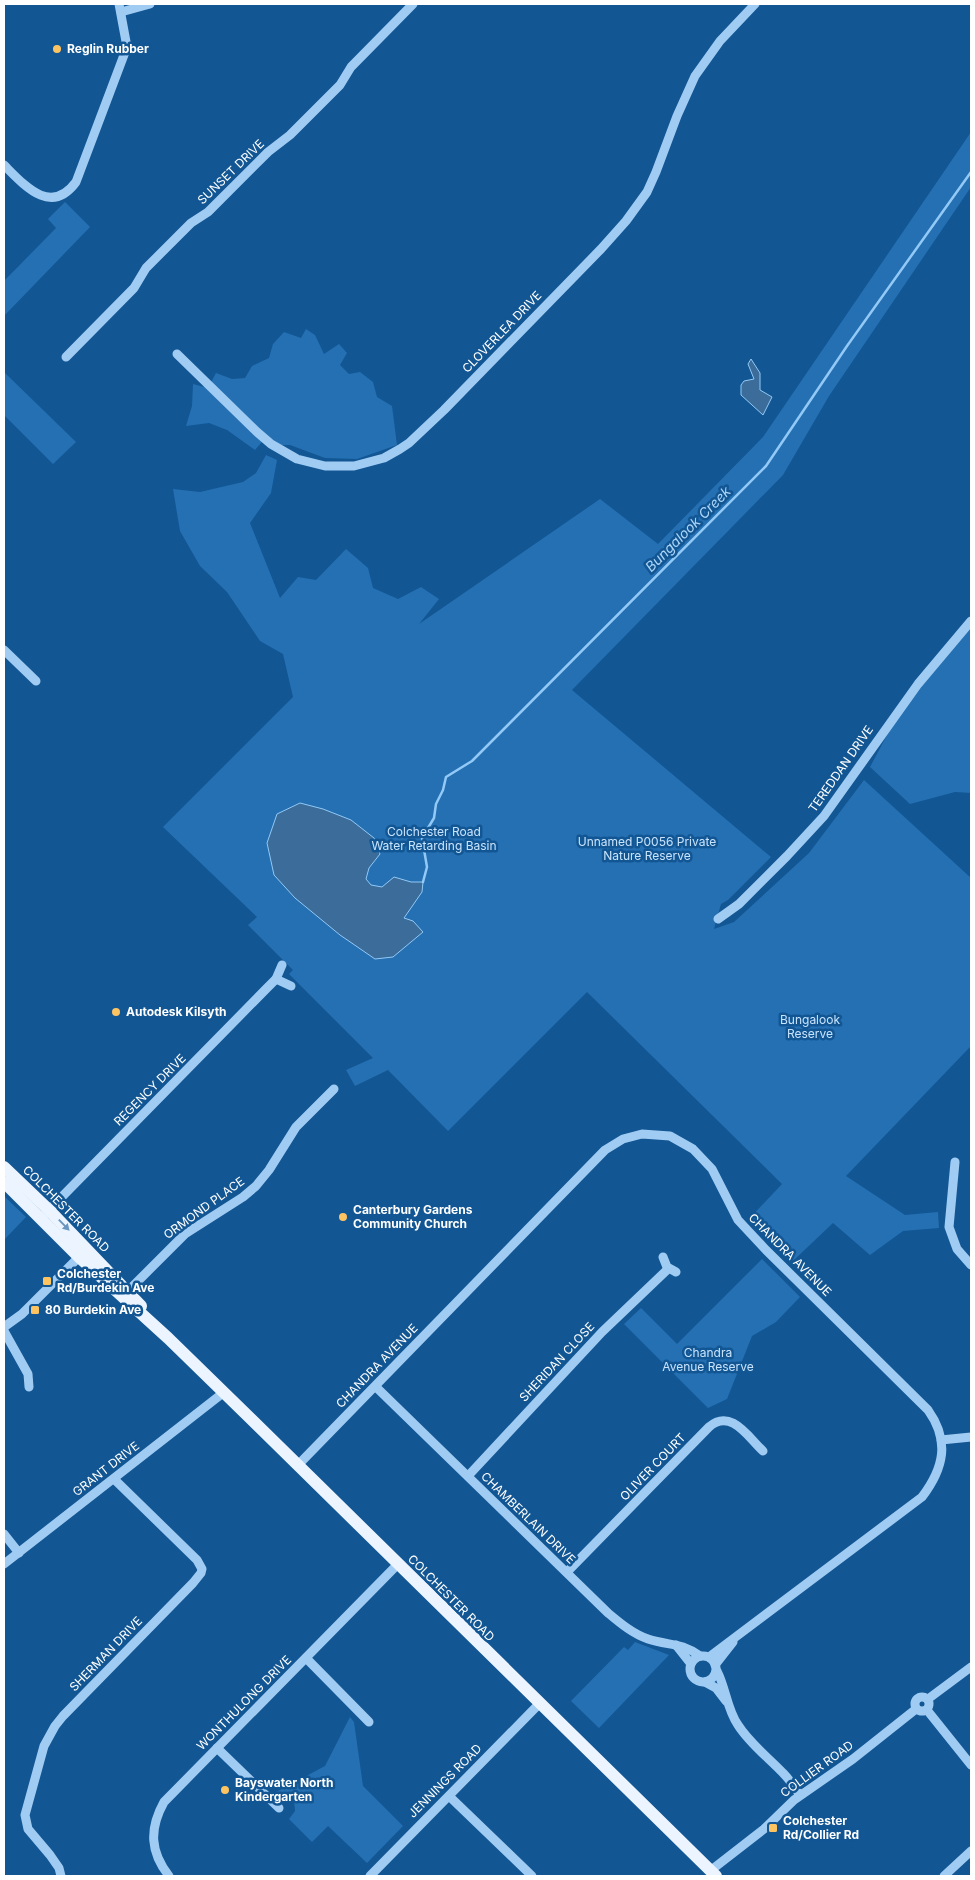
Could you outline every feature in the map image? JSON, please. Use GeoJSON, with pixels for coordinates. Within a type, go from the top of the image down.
{"type":"FeatureCollection","features":[{"type":"Feature","properties":{"kind":"main road","name":"COLCHESTER ROAD"},"geometry":{"type":"LineString","coordinates":[[4,1167],[45,1214],[223,1393],[713,1874]]}},
{"type":"Feature","properties":{"kind":"main road","name":"COLCHESTER ROAD"},"geometry":{"type":"LineString","coordinates":[[4,1182],[45,1214]]}},
{"type":"Feature","properties":{"kind":"street"},"geometry":{"type":"LineString","coordinates":[[4,165],[34,193],[46,197],[61,196],[70,190],[76,182],[127,47],[120,8],[150,4]]}},
{"type":"Feature","properties":{"kind":"street","name":"SUNSET DRIVE"},"geometry":{"type":"LineString","coordinates":[[66,357],[134,288],[146,268],[191,223],[208,212],[268,152],[290,135],[340,85],[351,67],[413,4]]}},
{"type":"Feature","properties":{"kind":"street","name":"CLOVERLEA DRIVE"},"geometry":{"type":"LineString","coordinates":[[177,354],[257,432],[271,444],[297,459],[325,466],[354,466],[384,458],[400,449],[444,410],[626,221],[647,192],[695,76],[720,41],[756,4]]}},
{"type":"Feature","properties":{"kind":"street","name":"TEREDDAN DRIVE"},"geometry":{"type":"LineString","coordinates":[[718,919],[739,904],[824,816],[918,684],[971,621]]}},
{"type":"Feature","properties":{"kind":"street"},"geometry":{"type":"LineString","coordinates":[[4,650],[36,681]]}},
{"type":"Feature","properties":{"kind":"street","name":"REGENCY DRIVE"},"geometry":{"type":"LineString","coordinates":[[45,1214],[276,979],[282,964]]}},
{"type":"Feature","properties":{"kind":"street"},"geometry":{"type":"LineString","coordinates":[[276,979],[290,986]]}},
{"type":"Feature","properties":{"kind":"street","name":"ORMOND PLACE"},"geometry":{"type":"LineString","coordinates":[[125,1294],[185,1234],[243,1197],[256,1186],[269,1170],[296,1128],[334,1089]]}},
{"type":"Feature","properties":{"kind":"street","name":"CHANDRA AVENUE"},"geometry":{"type":"LineString","coordinates":[[298,1465],[605,1150],[623,1139],[642,1134],[670,1136],[682,1142],[703,1158],[712,1169],[738,1220],[766,1250],[920,1401],[935,1420],[941,1440],[941,1456],[937,1474],[922,1497],[739,1634],[704,1657]]}},
{"type":"Feature","properties":{"kind":"street"},"geometry":{"type":"LineString","coordinates":[[955,1162],[949,1227],[957,1249],[971,1265]]}},
{"type":"Feature","properties":{"kind":"street"},"geometry":{"type":"LineString","coordinates":[[4,1327],[22,1314],[83,1253]]}},
{"type":"Feature","properties":{"kind":"street","name":"SHERIDAN CLOSE"},"geometry":{"type":"LineString","coordinates":[[468,1476],[602,1332],[672,1270],[663,1257]]}},
{"type":"Feature","properties":{"kind":"street"},"geometry":{"type":"LineString","coordinates":[[4,1331],[28,1374],[29,1387]]}},
{"type":"Feature","properties":{"kind":"street","name":"CHAMBERLAIN DRIVE"},"geometry":{"type":"LineString","coordinates":[[376,1387],[608,1613],[630,1630],[648,1639],[681,1645],[704,1657]]}},
{"type":"Feature","properties":{"kind":"street","name":"GRANT DRIVE"},"geometry":{"type":"LineString","coordinates":[[4,1564],[223,1393]]}},
{"type":"Feature","properties":{"kind":"street","name":"OLIVER COURT"},"geometry":{"type":"LineString","coordinates":[[567,1572],[717,1421],[725,1420],[732,1422],[763,1452]]}},
{"type":"Feature","properties":{"kind":"street"},"geometry":{"type":"LineString","coordinates":[[941,1440],[971,1437]]}},
{"type":"Feature","properties":{"kind":"street","name":"SHERMAN DRIVE"},"geometry":{"type":"LineString","coordinates":[[61,1876],[59,1868],[50,1855],[28,1829],[25,1815],[44,1746],[55,1726],[193,1583],[202,1569],[197,1560],[114,1479]]}},
{"type":"Feature","properties":{"kind":"street"},"geometry":{"type":"LineString","coordinates":[[4,1534],[19,1553]]}},
{"type":"Feature","properties":{"kind":"street","name":"WONTHULONG DRIVE"},"geometry":{"type":"LineString","coordinates":[[169,1876],[154,1850],[154,1825],[158,1812],[172,1793],[398,1564]]}},
{"type":"Feature","properties":{"kind":"street","name":"CHANDRA AVENUE"},"geometry":{"type":"LineString","coordinates":[[716,1668],[739,1634]]}},
{"type":"Feature","properties":{"kind":"street"},"geometry":{"type":"LineString","coordinates":[[676,1645],[691,1664],[690,1669],[693,1677],[716,1688],[728,1703]]}},
{"type":"Feature","properties":{"kind":"street"},"geometry":{"type":"LineString","coordinates":[[691,1664],[704,1657],[716,1668],[724,1685],[728,1703],[736,1723],[747,1739],[784,1774],[800,1795]]}},
{"type":"Feature","properties":{"kind":"street"},"geometry":{"type":"LineString","coordinates":[[306,1658],[369,1722]]}},
{"type":"Feature","properties":{"kind":"street"},"geometry":{"type":"LineString","coordinates":[[928,1699],[971,1667]]}},
{"type":"Feature","properties":{"kind":"street"},"geometry":{"type":"LineString","coordinates":[[705,1682],[712,1678],[716,1668]]}},
{"type":"Feature","properties":{"kind":"street"},"geometry":{"type":"LineString","coordinates":[[927,1710],[923,1712],[916,1708],[915,1705],[918,1699],[924,1697],[928,1699]]}},
{"type":"Feature","properties":{"kind":"street"},"geometry":{"type":"LineString","coordinates":[[927,1710],[930,1704],[928,1699]]}},
{"type":"Feature","properties":{"kind":"street","name":"JENNINGS ROAD"},"geometry":{"type":"LineString","coordinates":[[370,1876],[539,1704]]}},
{"type":"Feature","properties":{"kind":"street","name":"COLLIER ROAD"},"geometry":{"type":"LineString","coordinates":[[713,1874],[800,1795],[853,1759],[916,1708]]}},
{"type":"Feature","properties":{"kind":"street"},"geometry":{"type":"LineString","coordinates":[[927,1710],[971,1765]]}},
{"type":"Feature","properties":{"kind":"street"},"geometry":{"type":"LineString","coordinates":[[217,1748],[279,1808]]}},
{"type":"Feature","properties":{"kind":"street"},"geometry":{"type":"LineString","coordinates":[[449,1796],[532,1876]]}},
{"type":"Feature","properties":{"kind":"street"},"geometry":{"type":"LineString","coordinates":[[944,1876],[971,1851]]}},
{"type":"Feature","properties":{"kind":"green space","name":"Colchester Road Water Retarding Basin"},"geometry":{"type":"Polygon","coordinates":[[[971,132],[971,187],[829,396],[783,475],[572,690],[771,857],[728,900],[721,904],[714,929],[734,922],[809,853],[864,780],[971,878],[971,1046],[846,1176],[905,1215],[938,1212],[939,1228],[903,1231],[870,1255],[833,1223],[793,1261],[749,1219],[782,1184],[587,992],[448,1131],[388,1070],[355,1086],[346,1070],[373,1058],[289,974],[293,970],[248,925],[257,917],[163,827],[293,697],[283,654],[260,641],[227,592],[200,566],[180,531],[173,489],[200,492],[243,482],[256,473],[266,455],[277,460],[271,493],[250,523],[280,598],[298,577],[316,580],[346,549],[368,568],[373,588],[398,599],[421,587],[439,599],[419,624],[600,499],[658,544],[763,437],[971,132]]]}},
{"type":"Feature","properties":{"kind":"green space"},"geometry":{"type":"Polygon","coordinates":[[[65,202],[90,227],[4,316],[4,281],[56,228],[48,219],[65,202]]]}},
{"type":"Feature","properties":{"kind":"green space"},"geometry":{"type":"Polygon","coordinates":[[[306,329],[315,335],[324,354],[339,344],[347,353],[340,365],[349,374],[360,372],[373,382],[377,397],[392,406],[397,445],[357,459],[325,458],[290,445],[281,445],[267,436],[255,450],[227,430],[209,423],[186,426],[192,406],[193,384],[208,388],[216,373],[232,379],[245,378],[252,366],[269,358],[273,344],[284,332],[301,338],[306,329]]]}},
{"type":"Feature","properties":{"kind":"green space"},"geometry":{"type":"Polygon","coordinates":[[[4,372],[76,442],[53,464],[4,415],[4,372]]]}},
{"type":"Feature","properties":{"kind":"green space"},"geometry":{"type":"Polygon","coordinates":[[[971,627],[971,793],[955,792],[910,804],[870,767],[895,720],[940,662],[971,627]]]}},
{"type":"Feature","properties":{"kind":"green space"},"geometry":{"type":"Polygon","coordinates":[[[4,1196],[26,1217],[4,1240],[4,1196]]]}},
{"type":"Feature","properties":{"kind":"green space","name":"Chandra Avenue Reserve"},"geometry":{"type":"Polygon","coordinates":[[[762,1259],[800,1297],[776,1322],[752,1336],[727,1399],[708,1408],[624,1324],[641,1308],[677,1344],[762,1259]]]}},
{"type":"Feature","properties":{"kind":"green space"},"geometry":{"type":"Polygon","coordinates":[[[635,1642],[669,1655],[599,1728],[571,1701],[624,1647],[628,1650],[635,1642]]]}},
{"type":"Feature","properties":{"kind":"green space"},"geometry":{"type":"Polygon","coordinates":[[[350,1717],[354,1722],[363,1786],[403,1826],[367,1863],[328,1826],[312,1842],[289,1819],[295,1811],[294,1800],[276,1792],[325,1766],[350,1717]]]}},
{"type":"Feature","properties":{"kind":"shaded area"},"geometry":{"type":"Polygon","coordinates":[[[751,359],[760,373],[760,390],[772,397],[763,415],[741,395],[741,385],[744,381],[754,379],[748,364],[751,359]]]}},
{"type":"Feature","properties":{"kind":"shaded area"},"geometry":{"type":"Polygon","coordinates":[[[300,803],[323,809],[351,820],[374,838],[380,854],[369,868],[366,879],[371,885],[382,887],[394,877],[411,882],[423,882],[422,892],[404,918],[413,921],[423,932],[393,957],[375,959],[340,935],[295,898],[274,875],[267,843],[277,814],[300,803]]]}},
{"type":"Feature","properties":{"kind":"waterway","name":"Bungalook Creek"},"geometry":{"type":"LineString","coordinates":[[423,882],[427,867],[422,838],[434,818],[436,804],[443,790],[446,777],[472,761],[766,466],[847,346],[971,172]]}},
{"type":"Feature","properties":{"kind":"place","name":"Reglin Rubber"},"geometry":{"type":"Point","coordinates":[57,49]}},
{"type":"Feature","properties":{"kind":"place","name":"Autodesk Kilsyth"},"geometry":{"type":"Point","coordinates":[116,1012]}},
{"type":"Feature","properties":{"kind":"place","name":"Canterbury Gardens Community Church"},"geometry":{"type":"Point","coordinates":[343,1217]}},
{"type":"Feature","properties":{"kind":"place","name":"Colchester Rd/Burdekin Ave"},"geometry":{"type":"Point","coordinates":[47,1281]}},
{"type":"Feature","properties":{"kind":"place","name":"80 Burdekin Ave"},"geometry":{"type":"Point","coordinates":[35,1310]}},
{"type":"Feature","properties":{"kind":"place","name":"Bayswater North Kindergarten"},"geometry":{"type":"Point","coordinates":[225,1790]}},
{"type":"Feature","properties":{"kind":"place","name":"Colchester Rd/Collier Rd"},"geometry":{"type":"Point","coordinates":[773,1828]}},
{"type":"Feature","properties":{"kind":"park label","name":"Unnamed P0056 Private Nature Reserve"},"geometry":{"type":"Point","coordinates":[647,849]}},
{"type":"Feature","properties":{"kind":"park label","name":"Bungalook Reserve"},"geometry":{"type":"Point","coordinates":[810,1027]}}]}
